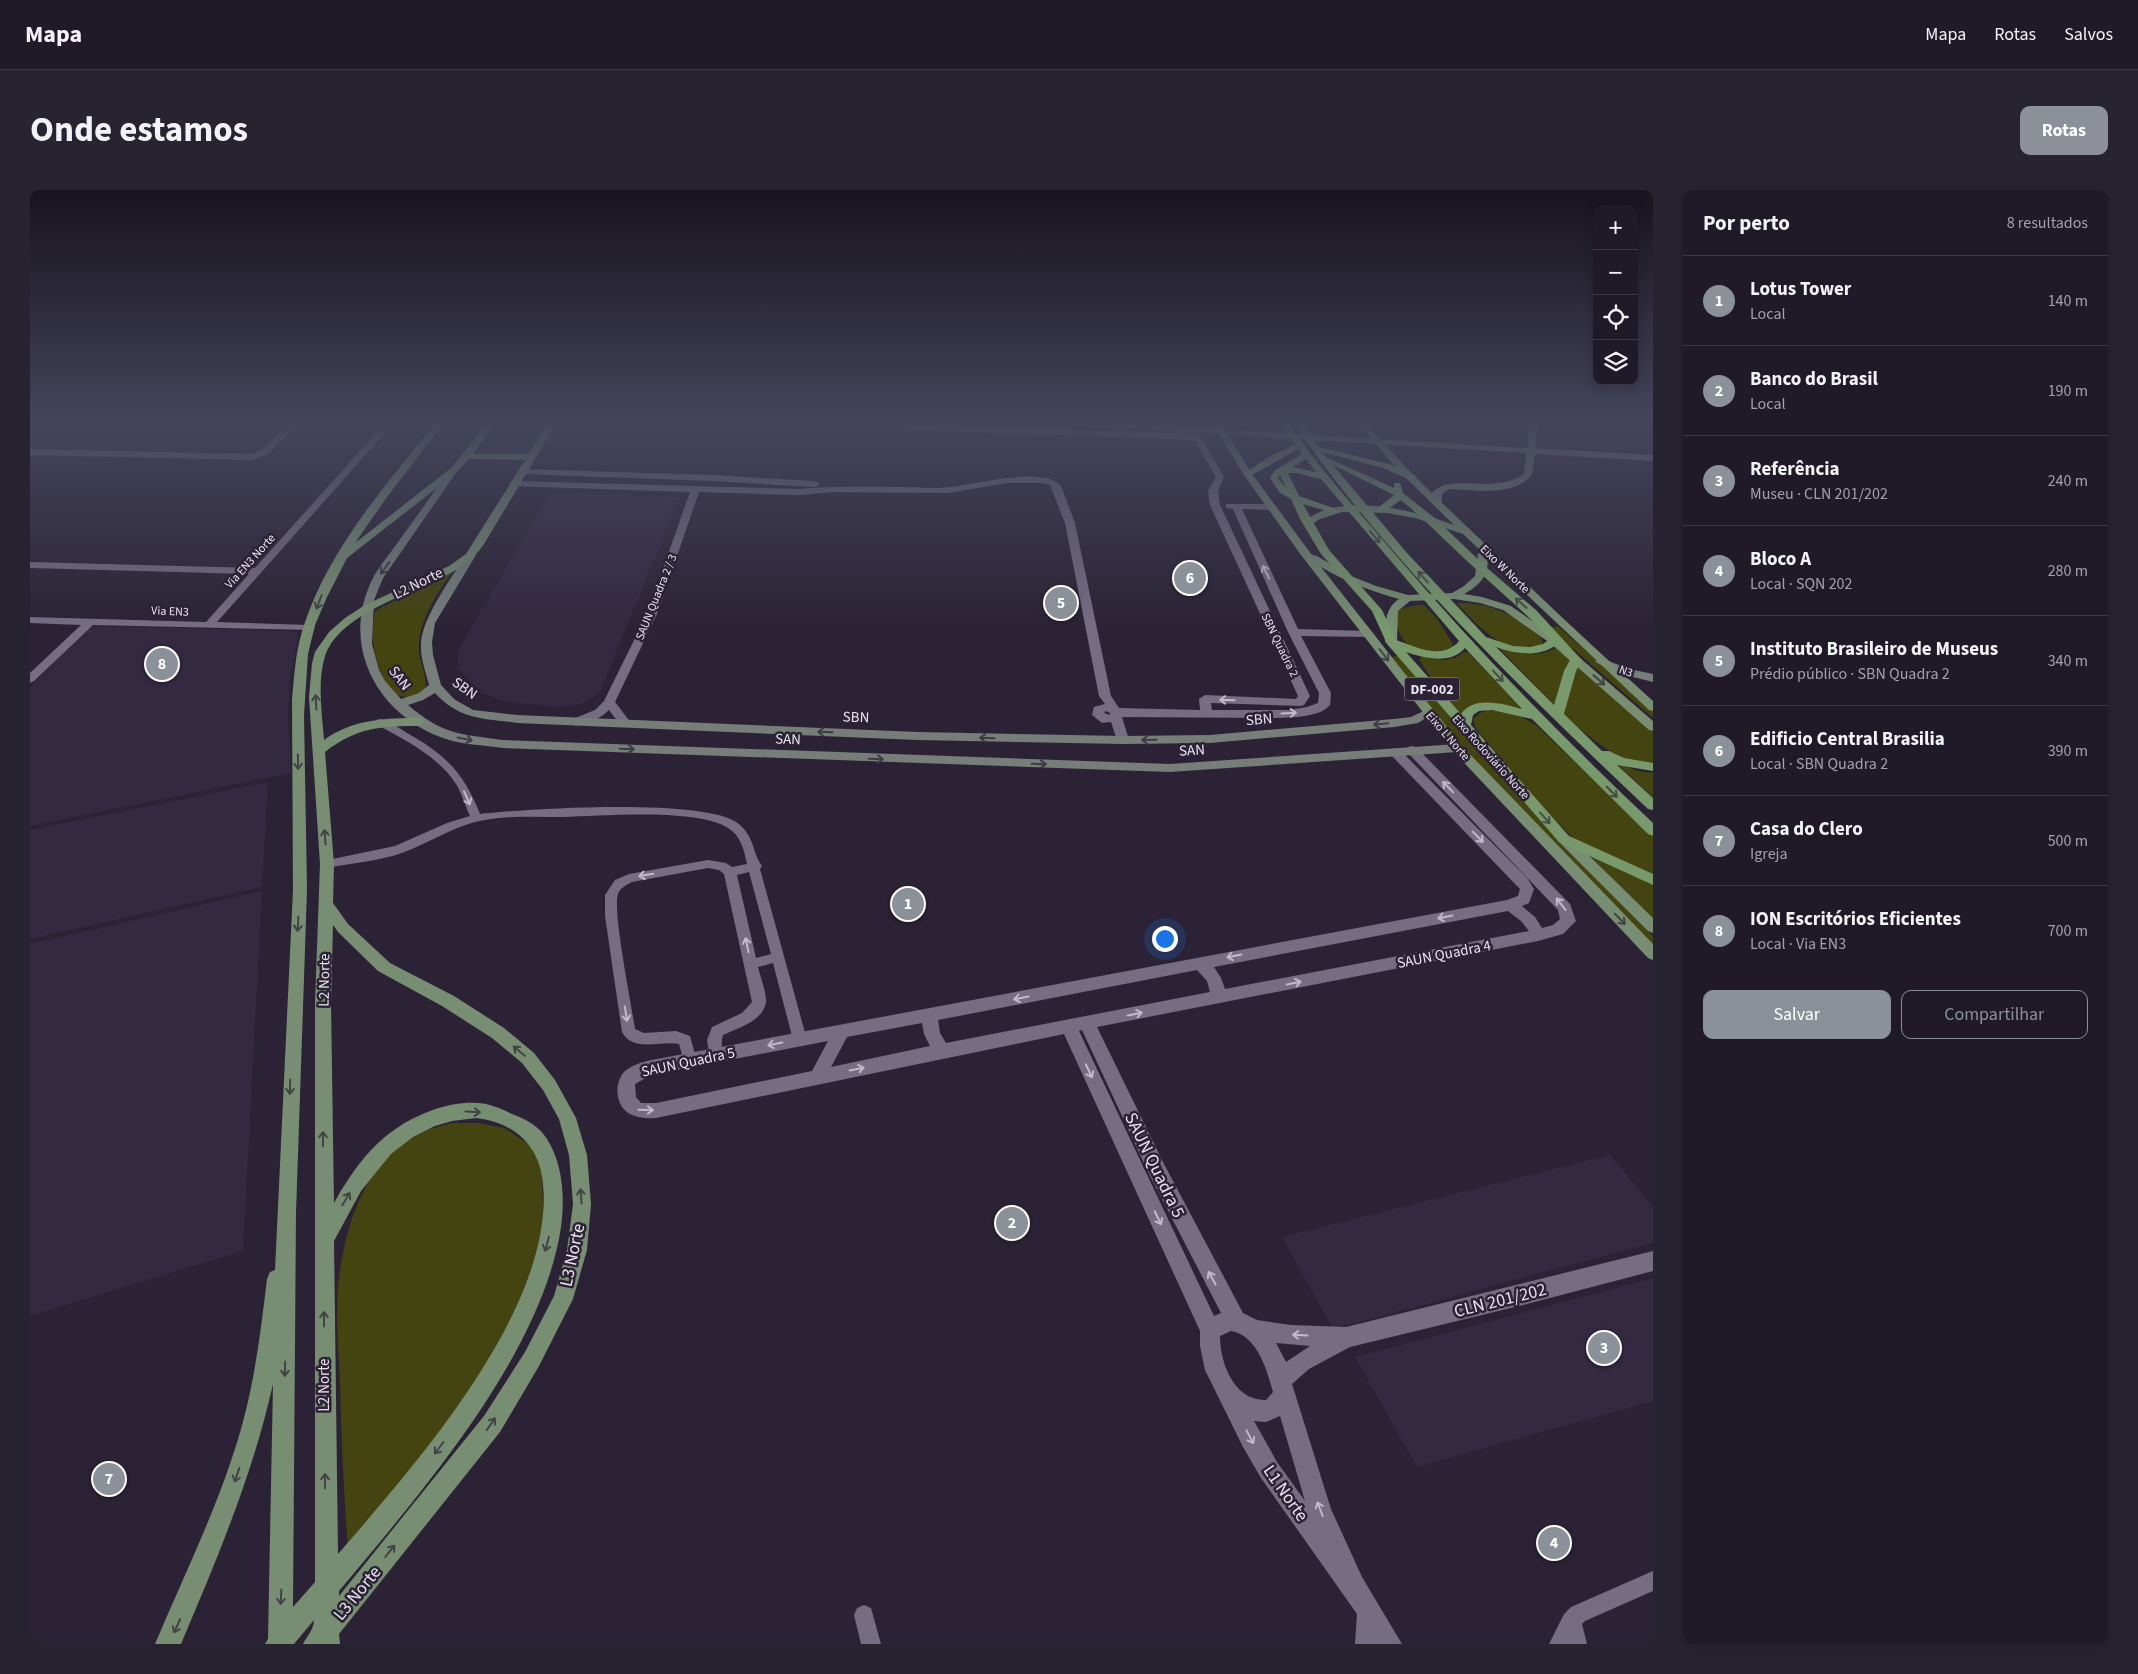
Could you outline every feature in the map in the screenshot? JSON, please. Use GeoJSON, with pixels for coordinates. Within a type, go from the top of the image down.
{"type":"FeatureCollection","features":[{"type":"Feature","properties":{"kind":"highway","name":"Eixo Rodoviário Norte"},"geometry":{"type":"LineString","coordinates":[[1293,492],[1308,524],[1325,552],[1377,610],[1391,642],[1564,839],[1653,880]]}},
{"type":"Feature","properties":{"kind":"highway"},"geometry":{"type":"LineString","coordinates":[[1337,492],[1465,641],[1536,716],[1653,831]]}},
{"type":"Feature","properties":{"kind":"highway"},"geometry":{"type":"LineString","coordinates":[[1351,492],[1431,586],[1589,745],[1653,806]]}},
{"type":"Feature","properties":{"kind":"highway"},"geometry":{"type":"LineString","coordinates":[[1395,492],[1434,521],[1483,570],[1532,612],[1576,660],[1570,671],[1558,714]]}},
{"type":"Feature","properties":{"kind":"highway"},"geometry":{"type":"LineString","coordinates":[[1381,509],[1398,498],[1400,494]]}},
{"type":"Feature","properties":{"kind":"highway"},"geometry":{"type":"LineString","coordinates":[[1296,498],[1336,510]]}},
{"type":"Feature","properties":{"kind":"highway"},"geometry":{"type":"LineString","coordinates":[[1481,637],[1500,645],[1524,650],[1542,648],[1554,641]]}},
{"type":"Feature","properties":{"kind":"highway"},"geometry":{"type":"LineString","coordinates":[[1391,642],[1412,651],[1438,655],[1457,650],[1465,641]]}},
{"type":"Feature","properties":{"kind":"highway"},"geometry":{"type":"LineString","coordinates":[[1464,727],[1467,714],[1470,711],[1487,707],[1507,709],[1536,716]]}},
{"type":"Feature","properties":{"kind":"highway"},"geometry":{"type":"LineString","coordinates":[[1589,745],[1621,762],[1653,767]]}},
{"type":"Feature","properties":{"kind":"main road"},"geometry":{"type":"LineString","coordinates":[[341,559],[350,541],[385,492]]}},
{"type":"Feature","properties":{"kind":"main road","name":"L2 Norte"},"geometry":{"type":"LineString","coordinates":[[279,1644],[283,1550],[286,1215],[300,888],[298,702],[302,661],[309,628],[323,594],[341,559],[426,492]]}},
{"type":"Feature","properties":{"kind":"main road","name":"SAN"},"geometry":{"type":"LineString","coordinates":[[439,492],[378,578],[369,600],[366,644],[369,657],[380,683],[399,704],[420,722],[432,730],[449,736],[503,744],[1170,768],[1223,756],[1396,752],[1457,748]]}},
{"type":"Feature","properties":{"kind":"main road","name":"L2 Norte"},"geometry":{"type":"LineString","coordinates":[[326,1644],[323,1242],[325,902],[327,864],[315,697],[316,669],[321,652],[339,630],[361,612],[440,573],[471,555],[509,492]]}},
{"type":"Feature","properties":{"kind":"main road","name":"Eixo L Norte"},"geometry":{"type":"LineString","coordinates":[[1261,492],[1305,553],[1428,714],[1457,748],[1653,954]]}},
{"type":"Feature","properties":{"kind":"main road","name":"Eixo W Norte"},"geometry":{"type":"LineString","coordinates":[[1426,492],[1601,661],[1653,707]]}},
{"type":"Feature","properties":{"kind":"main road"},"geometry":{"type":"LineString","coordinates":[[1437,503],[1438,492]]}},
{"type":"Feature","properties":{"kind":"main road"},"geometry":{"type":"LineString","coordinates":[[1308,524],[1313,518],[1336,510],[1381,509],[1409,514],[1468,533]]}},
{"type":"Feature","properties":{"kind":"main road"},"geometry":{"type":"LineString","coordinates":[[1453,596],[1478,580],[1483,570],[1483,548]]}},
{"type":"Feature","properties":{"kind":"main road","name":"Eixo W Norte"},"geometry":{"type":"LineString","coordinates":[[1305,553],[1347,578],[1372,588],[1411,598],[1453,596],[1482,600],[1507,608],[1554,641],[1653,727]]}},
{"type":"Feature","properties":{"kind":"main road","name":"SBN"},"geometry":{"type":"LineString","coordinates":[[471,555],[430,622],[426,642],[427,655],[436,686],[450,702],[470,713],[517,720],[918,736],[1103,740],[1210,739],[1394,723],[1414,720],[1428,714]]}},
{"type":"Feature","properties":{"kind":"main road"},"geometry":{"type":"LineString","coordinates":[[1391,642],[1392,610],[1394,605],[1411,598]]}},
{"type":"Feature","properties":{"kind":"main road","name":"N3"},"geometry":{"type":"LineString","coordinates":[[1601,661],[1625,672],[1653,678]]}},
{"type":"Feature","properties":{"kind":"main road"},"geometry":{"type":"LineString","coordinates":[[399,704],[422,697],[436,686]]}},
{"type":"Feature","properties":{"kind":"main road"},"geometry":{"type":"LineString","coordinates":[[503,744],[508,730],[517,720]]}},
{"type":"Feature","properties":{"kind":"main road"},"geometry":{"type":"LineString","coordinates":[[319,751],[344,732],[380,722],[420,722]]}},
{"type":"Feature","properties":{"kind":"main road"},"geometry":{"type":"LineString","coordinates":[[670,751],[683,742],[686,731],[684,726]]}},
{"type":"Feature","properties":{"kind":"main road"},"geometry":{"type":"LineString","coordinates":[[918,736],[914,748],[918,760]]}},
{"type":"Feature","properties":{"kind":"main road"},"geometry":{"type":"LineString","coordinates":[[1210,739],[1223,756]]}},
{"type":"Feature","properties":{"kind":"main road"},"geometry":{"type":"LineString","coordinates":[[1564,839],[1653,927]]}},
{"type":"Feature","properties":{"kind":"main road","name":"L3 Norte"},"geometry":{"type":"LineString","coordinates":[[316,1644],[492,1424],[532,1359],[562,1299],[577,1250],[582,1204],[578,1154],[567,1118],[549,1085],[528,1058],[498,1033],[448,1001],[384,967],[343,928],[325,902]]}},
{"type":"Feature","properties":{"kind":"main road","name":"L3 Norte"},"geometry":{"type":"LineString","coordinates":[[279,1644],[412,1485],[449,1436],[496,1365],[523,1316],[538,1279],[550,1237],[554,1199],[544,1151],[535,1137],[518,1124],[487,1112],[464,1111],[444,1115],[420,1124],[398,1137],[374,1156],[343,1204],[323,1242]]}},
{"type":"Feature","properties":{"kind":"main road"},"geometry":{"type":"LineString","coordinates":[[168,1644],[217,1532],[252,1429],[267,1362],[286,1215]]}},
{"type":"Feature","properties":{"kind":"street","name":"Via EN3 Norte"},"geometry":{"type":"LineString","coordinates":[[208,626],[329,492]]}},
{"type":"Feature","properties":{"kind":"street","name":"SAUN Quadra 2 / 3"},"geometry":{"type":"LineString","coordinates":[[577,722],[599,713],[609,702],[652,614],[694,492]]}},
{"type":"Feature","properties":{"kind":"street"},"geometry":{"type":"LineString","coordinates":[[755,492],[801,492]]}},
{"type":"Feature","properties":{"kind":"street"},"geometry":{"type":"LineString","coordinates":[[1059,492],[1070,523],[1105,696],[1116,713],[1123,740]]}},
{"type":"Feature","properties":{"kind":"street"},"geometry":{"type":"LineString","coordinates":[[1213,492],[1215,505],[1238,509],[1275,510]]}},
{"type":"Feature","properties":{"kind":"street","name":"SBN Quadra 2"},"geometry":{"type":"LineString","coordinates":[[1206,714],[1205,700],[1300,702],[1304,693],[1215,505]]}},
{"type":"Feature","properties":{"kind":"street","name":"SBN Quadra 2"},"geometry":{"type":"LineString","coordinates":[[1100,712],[1106,720],[1116,713],[1285,713],[1316,709],[1324,705],[1325,693],[1252,543],[1238,509]]}},
{"type":"Feature","properties":{"kind":"street"},"geometry":{"type":"LineString","coordinates":[[1232,542],[1252,543]]}},
{"type":"Feature","properties":{"kind":"street"},"geometry":{"type":"LineString","coordinates":[[30,565],[258,571]]}},
{"type":"Feature","properties":{"kind":"street"},"geometry":{"type":"LineString","coordinates":[[1255,592],[1276,593]]}},
{"type":"Feature","properties":{"kind":"street","name":"Via EN3"},"geometry":{"type":"LineString","coordinates":[[30,620],[309,628]]}},
{"type":"Feature","properties":{"kind":"street"},"geometry":{"type":"LineString","coordinates":[[30,679],[90,622]]}},
{"type":"Feature","properties":{"kind":"street","name":"SBN Quadra 2"},"geometry":{"type":"LineString","coordinates":[[1292,627],[1364,629]]}},
{"type":"Feature","properties":{"kind":"street"},"geometry":{"type":"LineString","coordinates":[[1287,659],[1308,660]]}},
{"type":"Feature","properties":{"kind":"street"},"geometry":{"type":"LineString","coordinates":[[1103,740],[1100,712],[1101,702],[1105,696]]}},
{"type":"Feature","properties":{"kind":"street"},"geometry":{"type":"LineString","coordinates":[[609,702],[625,723]]}},
{"type":"Feature","properties":{"kind":"street"},"geometry":{"type":"LineString","coordinates":[[380,722],[425,749],[445,765],[460,781],[476,818]]}},
{"type":"Feature","properties":{"kind":"street","name":"SAUN Quadra 4"},"geometry":{"type":"LineString","coordinates":[[1087,1024],[1538,935],[1563,927],[1568,921],[1565,908],[1412,750]]}},
{"type":"Feature","properties":{"kind":"street"},"geometry":{"type":"LineString","coordinates":[[1200,964],[1510,905],[1524,899],[1527,889],[1522,882],[1396,752]]}},
{"type":"Feature","properties":{"kind":"street"},"geometry":{"type":"LineString","coordinates":[[327,864],[398,850],[451,826],[476,818],[546,813],[634,811],[689,813],[718,818],[734,826],[748,841],[800,1040]]}},
{"type":"Feature","properties":{"kind":"street"},"geometry":{"type":"LineString","coordinates":[[690,1061],[685,1040],[676,1037],[642,1039],[629,1032],[611,916],[611,895],[619,883],[629,878],[708,864],[722,866],[730,872],[759,1002],[752,1014],[741,1022],[717,1032],[714,1040],[715,1056]]}},
{"type":"Feature","properties":{"kind":"street"},"geometry":{"type":"LineString","coordinates":[[730,872],[756,866]]}},
{"type":"Feature","properties":{"kind":"street"},"geometry":{"type":"LineString","coordinates":[[1510,905],[1527,916],[1538,935]]}},
{"type":"Feature","properties":{"kind":"street"},"geometry":{"type":"LineString","coordinates":[[750,964],[778,957]]}},
{"type":"Feature","properties":{"kind":"street"},"geometry":{"type":"LineString","coordinates":[[1200,964],[1214,978],[1217,984],[1218,997]]}},
{"type":"Feature","properties":{"kind":"street","name":"SAUN Quadra 5"},"geometry":{"type":"LineString","coordinates":[[1200,964],[641,1069],[628,1079],[625,1088],[630,1103],[638,1110],[648,1111],[942,1051],[1087,1024],[1157,1170],[1245,1326],[1265,1344],[1275,1362],[1282,1386]]}},
{"type":"Feature","properties":{"kind":"street"},"geometry":{"type":"LineString","coordinates":[[929,1015],[932,1034],[942,1051]]}},
{"type":"Feature","properties":{"kind":"street","name":"SAUN Quadra 5"},"geometry":{"type":"LineString","coordinates":[[1068,1027],[1210,1330]]}},
{"type":"Feature","properties":{"kind":"street"},"geometry":{"type":"LineString","coordinates":[[819,1077],[824,1062],[842,1031]]}},
{"type":"Feature","properties":{"kind":"street","name":"CLN 201/202"},"geometry":{"type":"LineString","coordinates":[[1245,1326],[1291,1335],[1347,1337],[1519,1296],[1653,1261]]}},
{"type":"Feature","properties":{"kind":"street"},"geometry":{"type":"LineString","coordinates":[[1210,1330],[1219,1323],[1245,1326]]}},
{"type":"Feature","properties":{"kind":"street","name":"L1 Norte"},"geometry":{"type":"LineString","coordinates":[[1210,1330],[1208,1345],[1217,1374],[1229,1394],[1250,1439],[1269,1470],[1353,1586],[1389,1644]]}},
{"type":"Feature","properties":{"kind":"street","name":"CLN 201/202"},"geometry":{"type":"LineString","coordinates":[[1229,1394],[1247,1407],[1258,1412],[1268,1412],[1278,1406],[1282,1386],[1302,1362],[1347,1337]]}},
{"type":"Feature","properties":{"kind":"street","name":"L1 Norte"},"geometry":{"type":"LineString","coordinates":[[1282,1386],[1320,1510],[1353,1586]]}},
{"type":"Feature","properties":{"kind":"street"},"geometry":{"type":"LineString","coordinates":[[1559,1644],[1571,1621],[1578,1614],[1653,1581]]}},
{"type":"Feature","properties":{"kind":"street"},"geometry":{"type":"LineString","coordinates":[[1368,1644],[1369,1612]]}},
{"type":"Feature","properties":{"kind":"street"},"geometry":{"type":"LineString","coordinates":[[864,1615],[871,1644]]}},
{"type":"Feature","properties":{"kind":"street"},"geometry":{"type":"LineString","coordinates":[[1571,1621],[1577,1644]]}},
{"type":"Feature","properties":{"kind":"shaded area"},"geometry":{"type":"Polygon","coordinates":[[[550,493],[680,497],[599,694],[584,703],[562,707],[505,702],[481,693],[459,669],[457,652],[550,493]]]}},
{"type":"Feature","properties":{"kind":"shaded area"},"geometry":{"type":"Polygon","coordinates":[[[454,569],[429,608],[421,630],[419,653],[425,677],[425,690],[419,694],[407,697],[399,695],[386,684],[378,665],[373,635],[375,611],[454,569]]]}},
{"type":"Feature","properties":{"kind":"shaded area"},"geometry":{"type":"Polygon","coordinates":[[[1457,603],[1476,604],[1503,612],[1535,631],[1541,637],[1543,643],[1531,649],[1507,645],[1488,634],[1457,603]]]}},
{"type":"Feature","properties":{"kind":"shaded area"},"geometry":{"type":"Polygon","coordinates":[[[1424,605],[1437,619],[1453,644],[1453,647],[1447,652],[1426,651],[1410,646],[1400,634],[1395,613],[1400,609],[1424,605]]]}},
{"type":"Feature","properties":{"kind":"shaded area"},"geometry":{"type":"Polygon","coordinates":[[[97,626],[292,631],[299,633],[290,679],[288,715],[291,773],[30,826],[30,687],[87,629],[97,626]]]}},
{"type":"Feature","properties":{"kind":"shaded area"},"geometry":{"type":"Polygon","coordinates":[[[1558,626],[1653,711],[1653,718],[1549,628],[1558,626]]]}},
{"type":"Feature","properties":{"kind":"shaded area"},"geometry":{"type":"Polygon","coordinates":[[[1498,647],[1528,654],[1542,653],[1556,648],[1653,732],[1653,765],[1623,758],[1598,743],[1553,704],[1498,647]]]}},
{"type":"Feature","properties":{"kind":"shaded area"},"geometry":{"type":"Polygon","coordinates":[[[1464,652],[1468,652],[1520,707],[1517,709],[1500,705],[1458,714],[1439,691],[1419,659],[1422,656],[1442,660],[1455,658],[1464,652]]]}},
{"type":"Feature","properties":{"kind":"shaded area"},"geometry":{"type":"Polygon","coordinates":[[[1398,656],[1521,797],[1653,936],[1653,947],[1457,741],[1391,657],[1398,656]]]}},
{"type":"Feature","properties":{"kind":"shaded area"},"geometry":{"type":"Polygon","coordinates":[[[1489,710],[1513,714],[1536,725],[1653,836],[1653,921],[1542,806],[1476,729],[1473,719],[1480,713],[1489,710]]]}},
{"type":"Feature","properties":{"kind":"shaded area"},"geometry":{"type":"Polygon","coordinates":[[[1615,762],[1638,771],[1653,773],[1653,797],[1615,762]]]}},
{"type":"Feature","properties":{"kind":"shaded area"},"geometry":{"type":"Polygon","coordinates":[[[268,782],[262,887],[30,939],[30,830],[268,782]]]}},
{"type":"Feature","properties":{"kind":"shaded area"},"geometry":{"type":"Polygon","coordinates":[[[262,891],[243,1251],[30,1316],[30,944],[262,891]]]}},
{"type":"Feature","properties":{"kind":"shaded area"},"geometry":{"type":"Polygon","coordinates":[[[453,1123],[478,1123],[504,1128],[530,1145],[536,1154],[542,1171],[544,1245],[494,1361],[348,1550],[337,1312],[338,1288],[345,1244],[359,1201],[383,1162],[398,1147],[417,1135],[430,1129],[453,1123]]]}},
{"type":"Feature","properties":{"kind":"shaded area"},"geometry":{"type":"Polygon","coordinates":[[[1610,1155],[1653,1206],[1653,1243],[1333,1329],[1282,1237],[1610,1155]]]}},
{"type":"Feature","properties":{"kind":"shaded area"},"geometry":{"type":"Polygon","coordinates":[[[1653,1278],[1653,1401],[1417,1467],[1355,1357],[1653,1278]]]}},
{"type":"Feature","properties":{"kind":"place","name":"Edificio Central Brasilia"},"geometry":{"type":"Point","coordinates":[1190,578]}},
{"type":"Feature","properties":{"kind":"place","name":"Instituto Brasileiro de Museus"},"geometry":{"type":"Point","coordinates":[1061,603]}},
{"type":"Feature","properties":{"kind":"place","name":"ION Escritórios Eficientes"},"geometry":{"type":"Point","coordinates":[162,664]}},
{"type":"Feature","properties":{"kind":"place","name":"Lotus Tower"},"geometry":{"type":"Point","coordinates":[908,904]}},
{"type":"Feature","properties":{"kind":"place","name":"Banco do Brasil"},"geometry":{"type":"Point","coordinates":[1012,1223]}},
{"type":"Feature","properties":{"kind":"place","name":"Referência"},"geometry":{"type":"Point","coordinates":[1604,1348]}},
{"type":"Feature","properties":{"kind":"place","name":"Casa do Clero"},"geometry":{"type":"Point","coordinates":[109,1479]}},
{"type":"Feature","properties":{"kind":"place","name":"Bloco A"},"geometry":{"type":"Point","coordinates":[1554,1543]}}]}
